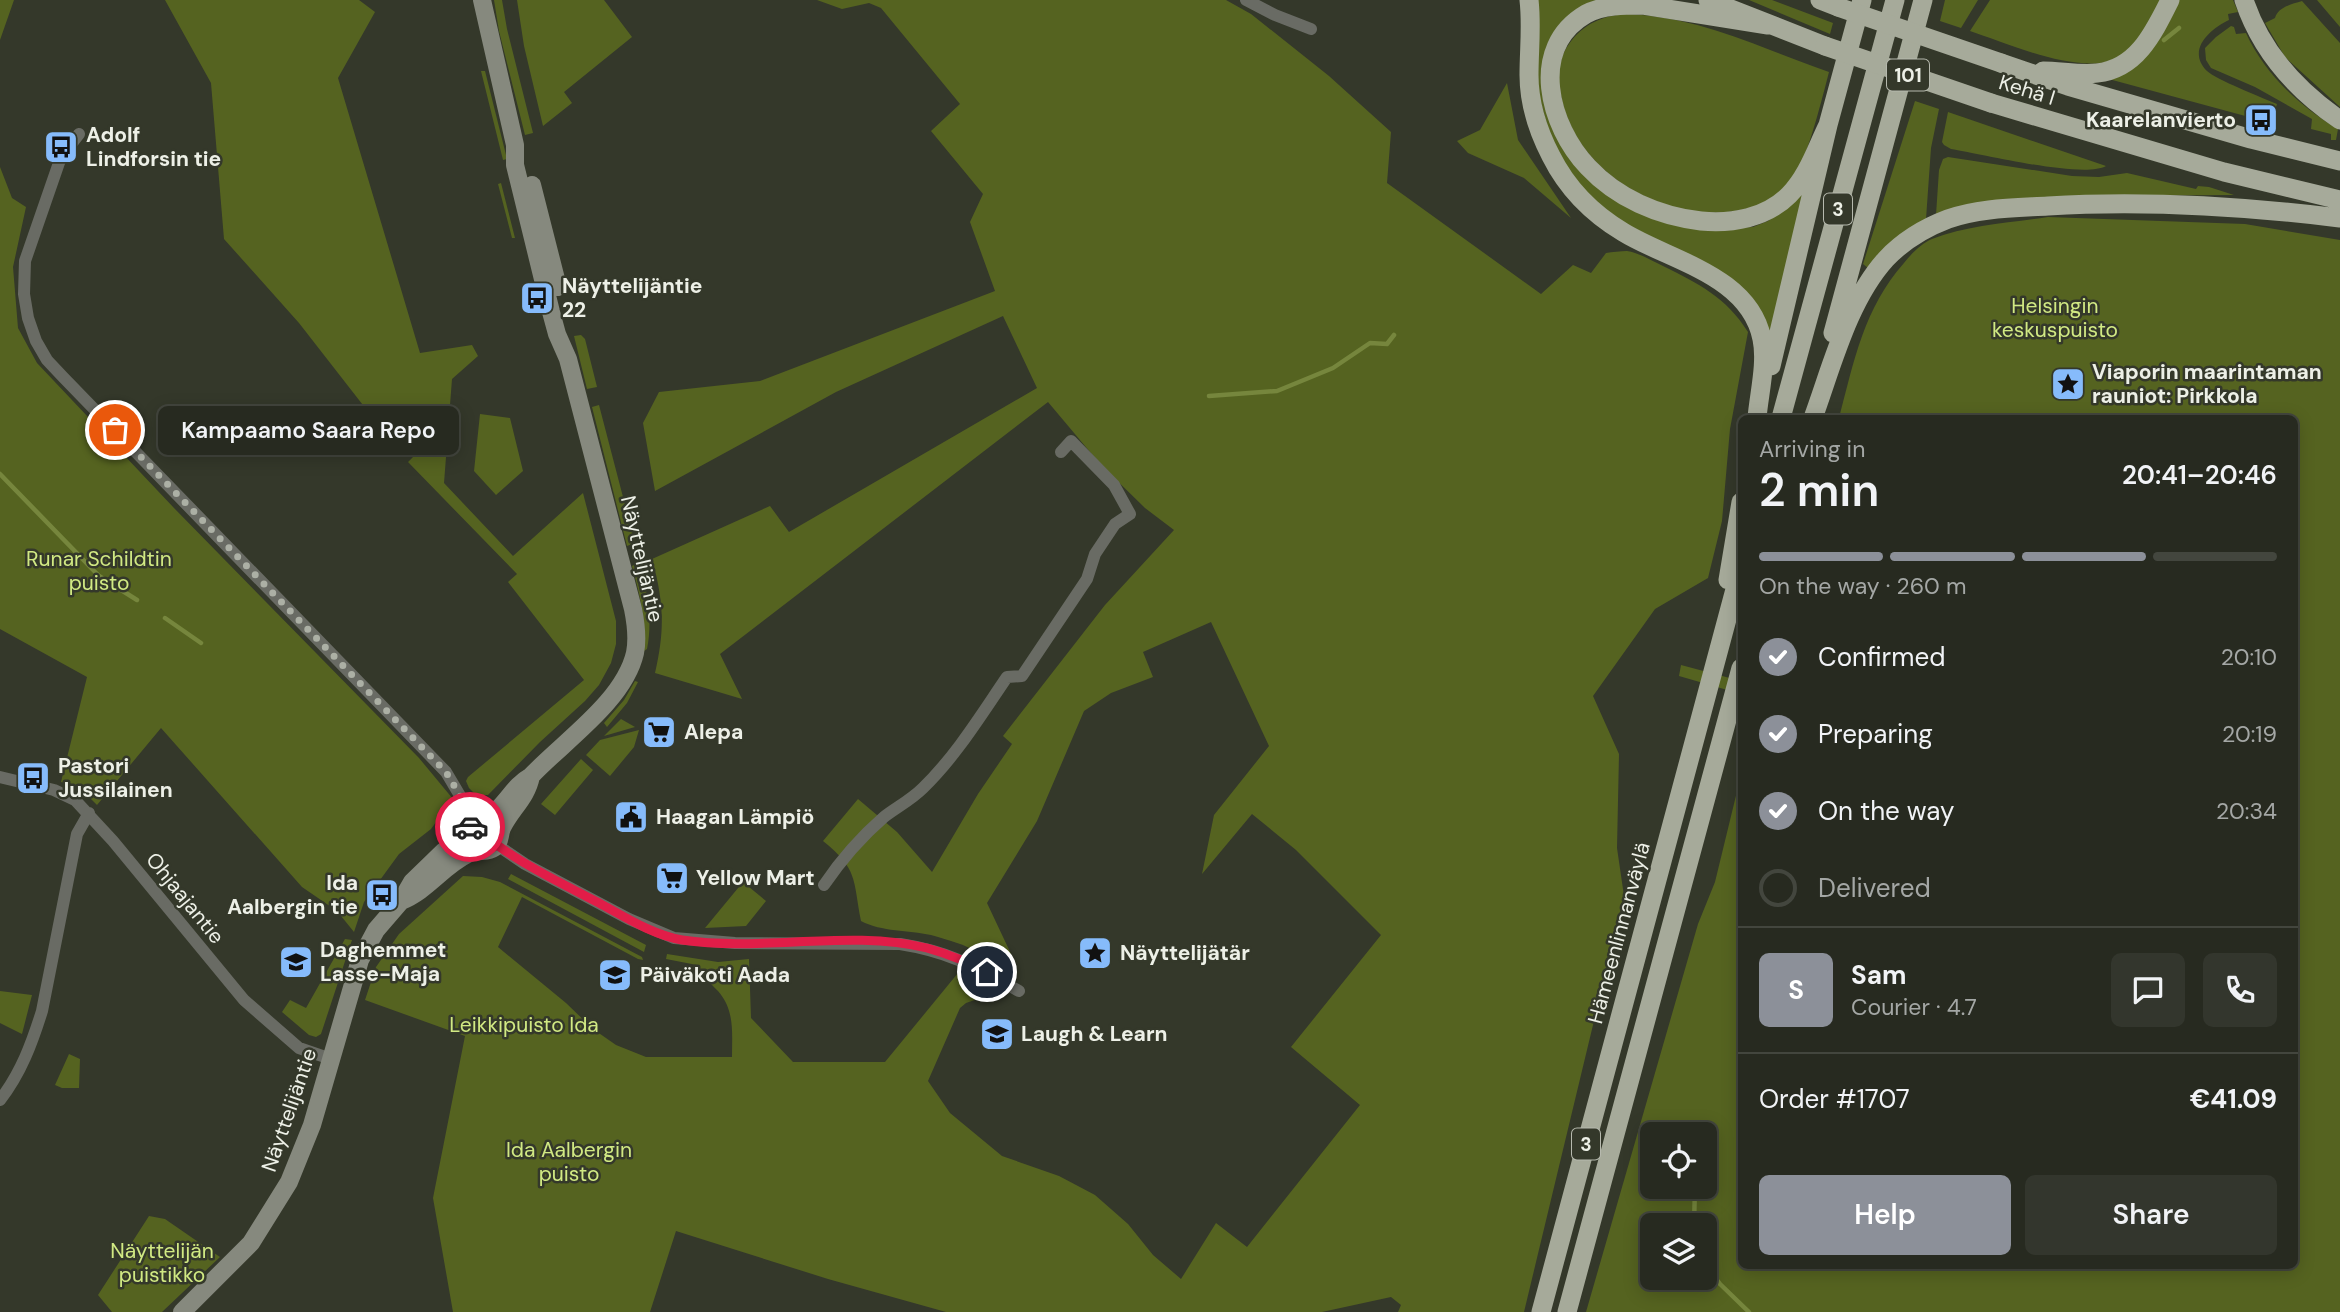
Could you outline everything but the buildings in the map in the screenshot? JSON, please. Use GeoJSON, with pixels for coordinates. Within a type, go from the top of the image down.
{"type":"FeatureCollection","features":[{"type":"Feature","properties":{"kind":"highway"},"geometry":{"type":"LineString","coordinates":[[1529,0],[1529,78],[1532,107],[1550,155],[1577,194],[1605,220],[1642,243],[1715,279],[1742,301],[1759,326],[1763,341],[1758,415]]}},
{"type":"Feature","properties":{"kind":"highway","name":"Kehä I"},"geometry":{"type":"LineString","coordinates":[[1708,0],[1825,46],[1991,103],[2224,172],[2340,200]]}},
{"type":"Feature","properties":{"kind":"highway"},"geometry":{"type":"LineString","coordinates":[[1759,415],[1828,125],[1862,0]]}},
{"type":"Feature","properties":{"kind":"highway","name":"3"},"geometry":{"type":"LineString","coordinates":[[1783,415],[1895,0]]}},
{"type":"Feature","properties":{"kind":"highway","name":"3"},"geometry":{"type":"LineString","coordinates":[[1812,415],[1923,0]]}},
{"type":"Feature","properties":{"kind":"highway"},"geometry":{"type":"LineString","coordinates":[[1915,30],[1937,0]]}},
{"type":"Feature","properties":{"kind":"highway"},"geometry":{"type":"LineString","coordinates":[[2024,70],[2094,73],[2118,68],[2146,44],[2170,0]]}},
{"type":"Feature","properties":{"kind":"highway"},"geometry":{"type":"LineString","coordinates":[[2244,0],[2263,43],[2283,70],[2321,107],[2340,120]]}},
{"type":"Feature","properties":{"kind":"highway","name":"Kehä I"},"geometry":{"type":"LineString","coordinates":[[1829,3],[2068,86],[2251,139],[2340,161]]}},
{"type":"Feature","properties":{"kind":"highway"},"geometry":{"type":"LineString","coordinates":[[1768,25],[1643,5],[1623,5],[1587,14],[1563,35],[1551,62],[1550,97],[1565,135],[1586,165],[1626,197],[1672,215],[1714,222],[1754,216],[1769,210],[1789,195],[1808,167],[1828,125]]}},
{"type":"Feature","properties":{"kind":"highway"},"geometry":{"type":"LineString","coordinates":[[1812,415],[1856,303],[1870,277],[1902,244],[1923,230],[1949,219],[1976,212],[2108,202],[2213,205],[2340,218]]}},
{"type":"Feature","properties":{"kind":"highway"},"geometry":{"type":"LineString","coordinates":[[1714,668],[1738,520]]}},
{"type":"Feature","properties":{"kind":"highway","name":"Hämeenlinnanväylä"},"geometry":{"type":"LineString","coordinates":[[1541,1312],[1738,578]]}},
{"type":"Feature","properties":{"kind":"highway","name":"3"},"geometry":{"type":"LineString","coordinates":[[1567,1312],[1738,679]]}},
{"type":"Feature","properties":{"kind":"main road","name":"Näyttelijäntie"},"geometry":{"type":"LineString","coordinates":[[183,1312],[251,1243],[285,1190],[302,1153],[360,960],[376,930],[401,901],[412,882],[432,861],[477,831],[521,781],[531,776],[613,694],[629,672],[636,643],[634,609],[568,359],[568,331],[546,237],[526,162],[515,145],[482,0]]}},
{"type":"Feature","properties":{"kind":"main road","name":"Näyttelijäntie"},"geometry":{"type":"LineString","coordinates":[[477,831],[486,851],[499,839],[529,788],[531,776]]}},
{"type":"Feature","properties":{"kind":"main road"},"geometry":{"type":"LineString","coordinates":[[477,831],[496,823],[499,839]]}},
{"type":"Feature","properties":{"kind":"street"},"geometry":{"type":"LineString","coordinates":[[1246,0],[1311,29]]}},
{"type":"Feature","properties":{"kind":"street"},"geometry":{"type":"LineString","coordinates":[[79,134],[61,157],[25,261],[24,294],[36,341],[47,360],[63,377],[446,772],[477,831]]}},
{"type":"Feature","properties":{"kind":"street"},"geometry":{"type":"LineString","coordinates":[[824,885],[870,830],[888,814],[901,808],[940,771],[1007,677],[1022,676],[1087,579],[1095,554],[1108,534],[1115,524],[1130,514],[1114,485],[1071,441],[1062,452]]}},
{"type":"Feature","properties":{"kind":"street","name":"Ohjaajantie"},"geometry":{"type":"LineString","coordinates":[[0,777],[54,790],[75,800],[89,813],[244,1000],[299,1048],[331,1059]]}},
{"type":"Feature","properties":{"kind":"street"},"geometry":{"type":"LineString","coordinates":[[0,1100],[20,1069],[36,1029],[77,834],[89,813]]}},
{"type":"Feature","properties":{"kind":"street"},"geometry":{"type":"LineString","coordinates":[[499,839],[525,864],[608,908],[674,938],[735,943],[900,944],[926,948],[967,962],[1019,991]]}},
{"type":"Feature","properties":{"kind":"green space"},"geometry":{"type":"Polygon","coordinates":[[[0,0],[14,0],[0,40],[0,0]]]}},
{"type":"Feature","properties":{"kind":"green space"},"geometry":{"type":"Polygon","coordinates":[[[165,0],[359,0],[375,12],[338,78],[420,353],[472,345],[478,356],[452,379],[444,483],[513,556],[583,493],[616,621],[616,644],[611,663],[599,685],[585,701],[488,795],[476,795],[469,788],[466,781],[468,777],[584,680],[508,582],[517,574],[408,462],[413,457],[409,446],[366,409],[299,323],[224,239],[211,83],[165,0]]]}},
{"type":"Feature","properties":{"kind":"green space"},"geometry":{"type":"Polygon","coordinates":[[[494,0],[502,0],[533,133],[525,135],[494,0]]]}},
{"type":"Feature","properties":{"kind":"green space"},"geometry":{"type":"Polygon","coordinates":[[[517,0],[604,0],[632,37],[564,92],[572,103],[543,126],[524,46],[517,0]]]}},
{"type":"Feature","properties":{"kind":"green space"},"geometry":{"type":"Polygon","coordinates":[[[817,0],[1226,0],[1251,14],[1329,76],[1391,132],[1387,183],[1541,294],[1573,265],[1591,273],[1606,253],[1627,251],[1637,253],[1711,293],[1730,309],[1748,332],[1730,429],[1722,521],[1708,578],[1655,609],[1593,696],[1619,754],[1617,848],[1624,896],[1524,1312],[1398,1312],[1401,1305],[1391,1297],[1322,1312],[946,1312],[828,1279],[676,1231],[650,1312],[453,1312],[433,1198],[465,1036],[365,1000],[376,967],[399,934],[463,876],[500,882],[642,957],[643,960],[638,959],[522,897],[498,947],[593,1029],[616,1045],[646,1057],[732,1057],[730,1014],[723,998],[708,981],[695,975],[697,965],[666,959],[667,954],[718,962],[749,959],[751,1018],[793,1062],[885,1062],[958,973],[995,993],[966,1003],[960,1008],[928,1081],[950,1113],[1002,1156],[1059,1176],[1095,1195],[1128,1224],[1153,1255],[1181,1279],[1216,1223],[1247,1247],[1360,1105],[1291,1047],[1381,935],[1296,850],[1252,814],[1202,874],[1214,815],[1269,746],[1211,622],[1143,652],[1153,677],[1111,693],[1084,711],[1037,821],[987,903],[1012,956],[1005,959],[991,958],[964,945],[937,937],[886,929],[861,921],[852,876],[843,859],[823,841],[858,799],[897,832],[932,872],[978,794],[1012,744],[1003,736],[1105,605],[1174,530],[1145,508],[1101,465],[1048,402],[720,654],[742,699],[655,673],[662,616],[652,559],[770,506],[789,532],[1037,388],[1003,316],[836,392],[655,491],[643,423],[659,392],[760,381],[995,291],[970,222],[983,194],[931,131],[960,104],[881,8],[869,3],[842,9],[817,0]]]}},
{"type":"Feature","properties":{"kind":"green space"},"geometry":{"type":"Polygon","coordinates":[[[1538,0],[1603,0],[1549,43],[1542,72],[1603,188],[1731,228],[1753,227],[1768,221],[1803,194],[1770,332],[1764,321],[1603,208],[1583,189],[1564,164],[1552,143],[1535,81],[1538,0]]]}},
{"type":"Feature","properties":{"kind":"green space"},"geometry":{"type":"Polygon","coordinates":[[[1749,0],[1772,0],[1833,23],[1830,34],[1749,0]]]}},
{"type":"Feature","properties":{"kind":"green space"},"geometry":{"type":"Polygon","coordinates":[[[1945,0],[1978,0],[1961,28],[1940,21],[1945,0]]]}},
{"type":"Feature","properties":{"kind":"green space"},"geometry":{"type":"Polygon","coordinates":[[[1990,0],[2160,0],[2144,32],[2127,52],[2104,62],[2086,63],[2045,56],[1970,31],[1990,0]]]}},
{"type":"Feature","properties":{"kind":"green space"},"geometry":{"type":"Polygon","coordinates":[[[2178,0],[2233,0],[2238,12],[2228,14],[2229,20],[2203,41],[2199,55],[2201,63],[2219,79],[2277,104],[2272,120],[2268,114],[2258,112],[2249,117],[2105,78],[2131,69],[2141,60],[2158,38],[2178,0]]]}},
{"type":"Feature","properties":{"kind":"green space"},"geometry":{"type":"Polygon","coordinates":[[[2317,0],[2340,0],[2340,27],[2317,0]]]}},
{"type":"Feature","properties":{"kind":"green space"},"geometry":{"type":"Polygon","coordinates":[[[2302,1],[2340,43],[2340,107],[2285,57],[2265,23],[2275,18],[2282,9],[2302,1]]]}},
{"type":"Feature","properties":{"kind":"green space"},"geometry":{"type":"Polygon","coordinates":[[[1628,14],[1682,21],[1707,28],[1829,72],[1801,165],[1775,197],[1750,208],[1735,211],[1680,209],[1653,200],[1628,187],[1605,170],[1586,150],[1571,126],[1562,100],[1559,79],[1562,57],[1575,37],[1587,26],[1610,16],[1628,14]]]}},
{"type":"Feature","properties":{"kind":"green space"},"geometry":{"type":"Polygon","coordinates":[[[2231,26],[2236,34],[2246,33],[2263,62],[2284,88],[2338,129],[2336,140],[2331,140],[2331,134],[2311,129],[2312,119],[2255,87],[2211,68],[2206,60],[2205,48],[2231,26]]]}},
{"type":"Feature","properties":{"kind":"green space"},"geometry":{"type":"Polygon","coordinates":[[[481,71],[485,71],[507,159],[503,160],[481,71]]]}},
{"type":"Feature","properties":{"kind":"green space"},"geometry":{"type":"Polygon","coordinates":[[[1507,83],[1518,140],[1571,218],[1524,178],[1468,153],[1457,141],[1480,130],[1507,83]]]}},
{"type":"Feature","properties":{"kind":"green space"},"geometry":{"type":"Polygon","coordinates":[[[1915,101],[1939,109],[1931,148],[1926,219],[1868,268],[1863,264],[1915,101]]]}},
{"type":"Feature","properties":{"kind":"green space"},"geometry":{"type":"Polygon","coordinates":[[[1948,112],[2106,166],[2076,170],[2055,168],[1951,149],[1942,142],[1948,112]]]}},
{"type":"Feature","properties":{"kind":"green space"},"geometry":{"type":"Polygon","coordinates":[[[1948,157],[2072,176],[2099,177],[2127,173],[2196,189],[2198,186],[2209,187],[2234,195],[2065,196],[1936,215],[1939,170],[1943,159],[1948,157]]]}},
{"type":"Feature","properties":{"kind":"green space","name":"Runar Schildtin puisto"},"geometry":{"type":"Polygon","coordinates":[[[0,167],[12,198],[26,207],[13,267],[18,328],[37,363],[174,508],[419,758],[453,799],[431,829],[399,854],[364,902],[354,932],[337,911],[302,887],[161,728],[97,805],[77,785],[61,782],[87,677],[0,629],[0,167]]]}},
{"type":"Feature","properties":{"kind":"green space"},"geometry":{"type":"Polygon","coordinates":[[[501,183],[515,238],[512,238],[498,184],[501,183]]]}},
{"type":"Feature","properties":{"kind":"green space","name":"Helsingin keskuspuisto"},"geometry":{"type":"Polygon","coordinates":[[[2048,217],[2245,224],[2340,240],[2340,1312],[1586,1312],[1640,1125],[1640,1199],[1717,1199],[1717,1122],[1641,1122],[1698,924],[1715,882],[1738,787],[1738,1269],[2298,1269],[2298,415],[1840,415],[1862,336],[1879,298],[1913,253],[1928,241],[1975,227],[2048,217]]]}},
{"type":"Feature","properties":{"kind":"green space"},"geometry":{"type":"Polygon","coordinates":[[[581,335],[585,339],[597,387],[587,389],[574,336],[581,335]]]}},
{"type":"Feature","properties":{"kind":"green space"},"geometry":{"type":"Polygon","coordinates":[[[599,405],[635,543],[627,546],[592,407],[599,405]]]}},
{"type":"Feature","properties":{"kind":"green space"},"geometry":{"type":"Polygon","coordinates":[[[480,414],[510,418],[523,471],[496,495],[474,471],[480,414]]]}},
{"type":"Feature","properties":{"kind":"green space"},"geometry":{"type":"Polygon","coordinates":[[[640,562],[649,616],[649,638],[644,651],[642,608],[632,566],[640,562]]]}},
{"type":"Feature","properties":{"kind":"green space"},"geometry":{"type":"Polygon","coordinates":[[[1681,665],[1738,680],[1738,693],[1679,676],[1681,665]]]}},
{"type":"Feature","properties":{"kind":"green space"},"geometry":{"type":"Polygon","coordinates":[[[635,681],[638,682],[627,703],[607,727],[604,723],[624,700],[635,681]]]}},
{"type":"Feature","properties":{"kind":"green space"},"geometry":{"type":"Polygon","coordinates":[[[621,719],[635,727],[604,736],[621,719]]]}},
{"type":"Feature","properties":{"kind":"green space"},"geometry":{"type":"Polygon","coordinates":[[[639,730],[634,747],[610,776],[586,755],[600,740],[639,730]]]}},
{"type":"Feature","properties":{"kind":"green space"},"geometry":{"type":"Polygon","coordinates":[[[581,759],[593,770],[555,815],[541,804],[581,759]]]}},
{"type":"Feature","properties":{"kind":"green space"},"geometry":{"type":"Polygon","coordinates":[[[511,874],[646,945],[644,952],[508,879],[511,874]]]}},
{"type":"Feature","properties":{"kind":"green space"},"geometry":{"type":"Polygon","coordinates":[[[743,882],[766,901],[746,926],[705,928],[743,882]]]}},
{"type":"Feature","properties":{"kind":"green space"},"geometry":{"type":"Polygon","coordinates":[[[345,939],[352,940],[321,1034],[316,1037],[309,1035],[282,1012],[290,1000],[306,1008],[345,939]]]}},
{"type":"Feature","properties":{"kind":"green space"},"geometry":{"type":"Polygon","coordinates":[[[0,991],[32,995],[22,1034],[0,1023],[0,991]]]}},
{"type":"Feature","properties":{"kind":"green space"},"geometry":{"type":"Polygon","coordinates":[[[69,1054],[80,1059],[79,1088],[62,1088],[55,1085],[69,1054]]]}},
{"type":"Feature","properties":{"kind":"green space","name":"Näyttelijän puistikko"},"geometry":{"type":"Polygon","coordinates":[[[149,1216],[165,1219],[220,1257],[162,1312],[112,1312],[98,1295],[149,1216]]]}},
{"type":"Feature","properties":{"kind":"waterway"},"geometry":{"type":"LineString","coordinates":[[2164,40],[2179,28]]}},
{"type":"Feature","properties":{"kind":"waterway"},"geometry":{"type":"LineString","coordinates":[[1209,396],[1277,391],[1333,368],[1370,343],[1387,344],[1394,335]]}},
{"type":"Feature","properties":{"kind":"waterway"},"geometry":{"type":"LineString","coordinates":[[0,474],[99,576],[137,600]]}},
{"type":"Feature","properties":{"kind":"waterway"},"geometry":{"type":"LineString","coordinates":[[165,618],[201,643]]}},
{"type":"Feature","properties":{"kind":"waterway"},"geometry":{"type":"LineString","coordinates":[[1694,1213],[1695,1199]]}},
{"type":"Feature","properties":{"kind":"waterway"},"geometry":{"type":"LineString","coordinates":[[1717,1280],[1749,1312]]}},
{"type":"Feature","properties":{"kind":"way so far"},"geometry":{"type":"LineString","coordinates":[[115,430],[446,772],[475,821],[470,827]]}},
{"type":"Feature","properties":{"kind":"place","name":"Kaarelanvierto"},"geometry":{"type":"Point","coordinates":[2261,120]}},
{"type":"Feature","properties":{"kind":"place","name":"Adolf Lindforsin tie"},"geometry":{"type":"Point","coordinates":[61,147]}},
{"type":"Feature","properties":{"kind":"place","name":"Näyttelijäntie 22"},"geometry":{"type":"Point","coordinates":[537,298]}},
{"type":"Feature","properties":{"kind":"place","name":"Viaporin maarintaman rauniot: Pirkkola"},"geometry":{"type":"Point","coordinates":[2068,384]}},
{"type":"Feature","properties":{"kind":"place","name":"Kampaamo Saara Repo"},"geometry":{"type":"Point","coordinates":[115,430]}},
{"type":"Feature","properties":{"kind":"place","name":"Alepa"},"geometry":{"type":"Point","coordinates":[659,732]}},
{"type":"Feature","properties":{"kind":"place","name":"Pastori Jussilainen"},"geometry":{"type":"Point","coordinates":[33,778]}},
{"type":"Feature","properties":{"kind":"place","name":"Haagan Lämpiö"},"geometry":{"type":"Point","coordinates":[631,817]}},
{"type":"Feature","properties":{"kind":"place","name":"Yellow Mart"},"geometry":{"type":"Point","coordinates":[672,878]}},
{"type":"Feature","properties":{"kind":"place","name":"Ida Aalbergin tie"},"geometry":{"type":"Point","coordinates":[382,895]}},
{"type":"Feature","properties":{"kind":"place","name":"Näyttelijätär"},"geometry":{"type":"Point","coordinates":[1095,953]}},
{"type":"Feature","properties":{"kind":"place","name":"Daghemmet Lasse-Maja"},"geometry":{"type":"Point","coordinates":[296,962]}},
{"type":"Feature","properties":{"kind":"place","name":"Päiväkoti Aada"},"geometry":{"type":"Point","coordinates":[615,975]}},
{"type":"Feature","properties":{"kind":"place","name":"Laugh & Learn"},"geometry":{"type":"Point","coordinates":[997,1034]}},
{"type":"Feature","properties":{"kind":"route"},"geometry":{"type":"LineString","coordinates":[[470,827],[468,838],[477,849],[486,851],[497,845],[514,857],[629,919],[674,938],[735,943],[900,944],[947,954],[987,972]]}},
{"type":"Feature","properties":{"kind":"park label","name":"Leikkipuisto Ida"},"geometry":{"type":"Point","coordinates":[524,1025]}},
{"type":"Feature","properties":{"kind":"park label","name":"Ida Aalbergin puisto"},"geometry":{"type":"Point","coordinates":[569,1162]}}]}
